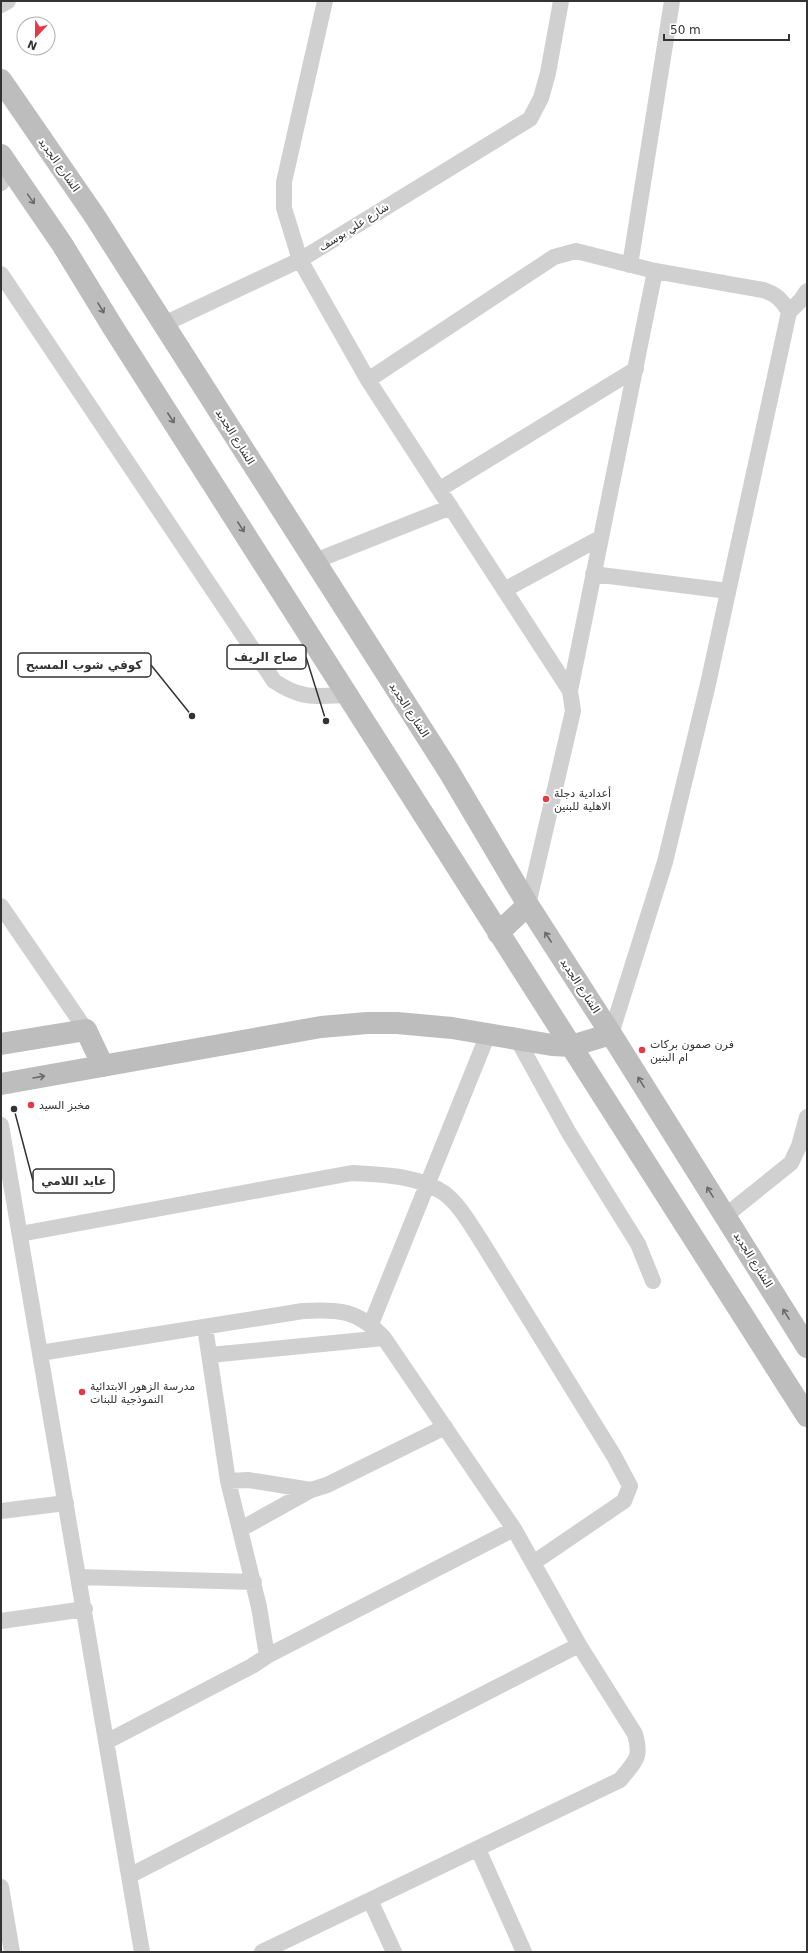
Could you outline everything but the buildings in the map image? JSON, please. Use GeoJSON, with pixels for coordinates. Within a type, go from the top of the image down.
{"type":"FeatureCollection","features":[{"type":"Feature","properties":{"kind":"main road","name":"الشارع الجديد"},"geometry":{"type":"LineString","coordinates":[[1,80],[94,215],[448,770],[528,906],[611,1034],[807,1347]]}},
{"type":"Feature","properties":{"kind":"main road"},"geometry":{"type":"LineString","coordinates":[[4,169],[62,244],[118,336],[807,1416]]}},
{"type":"Feature","properties":{"kind":"main road"},"geometry":{"type":"LineString","coordinates":[[498,933],[528,906]]}},
{"type":"Feature","properties":{"kind":"main road"},"geometry":{"type":"LineString","coordinates":[[1,1084],[321,1027],[367,1023],[397,1023],[452,1028],[552,1045],[571,1046],[611,1034]]}},
{"type":"Feature","properties":{"kind":"main road"},"geometry":{"type":"LineString","coordinates":[[1,1044],[86,1030],[102,1066]]}},
{"type":"Feature","properties":{"kind":"street"},"geometry":{"type":"LineString","coordinates":[[1,5],[8,1]]}},
{"type":"Feature","properties":{"kind":"street"},"geometry":{"type":"LineString","coordinates":[[325,1],[284,182],[284,208],[300,260],[368,380],[570,692]]}},
{"type":"Feature","properties":{"kind":"street","name":"شارع علي يوسف"},"geometry":{"type":"LineString","coordinates":[[164,324],[300,260],[530,119],[541,98],[548,74],[561,1]]}},
{"type":"Feature","properties":{"kind":"street"},"geometry":{"type":"LineString","coordinates":[[630,265],[672,1]]}},
{"type":"Feature","properties":{"kind":"street"},"geometry":{"type":"LineString","coordinates":[[368,380],[554,257],[576,251],[655,271],[763,290],[777,296],[789,312]]}},
{"type":"Feature","properties":{"kind":"street"},"geometry":{"type":"LineString","coordinates":[[528,906],[573,711],[570,692],[655,271]]}},
{"type":"Feature","properties":{"kind":"street"},"geometry":{"type":"LineString","coordinates":[[1,274],[274,682],[289,691],[306,697],[348,695]]}},
{"type":"Feature","properties":{"kind":"street"},"geometry":{"type":"LineString","coordinates":[[611,1034],[665,862],[708,684],[789,312],[801,300],[807,290]]}},
{"type":"Feature","properties":{"kind":"street"},"geometry":{"type":"LineString","coordinates":[[440,489],[636,369]]}},
{"type":"Feature","properties":{"kind":"street"},"geometry":{"type":"LineString","coordinates":[[315,562],[451,507]]}},
{"type":"Feature","properties":{"kind":"street"},"geometry":{"type":"LineString","coordinates":[[504,590],[600,538]]}},
{"type":"Feature","properties":{"kind":"street"},"geometry":{"type":"LineString","coordinates":[[593,574],[728,591]]}},
{"type":"Feature","properties":{"kind":"street"},"geometry":{"type":"LineString","coordinates":[[1,906],[86,1030]]}},
{"type":"Feature","properties":{"kind":"street"},"geometry":{"type":"LineString","coordinates":[[371,1324],[488,1034]]}},
{"type":"Feature","properties":{"kind":"street"},"geometry":{"type":"LineString","coordinates":[[517,1039],[568,1133],[638,1244],[652,1281]]}},
{"type":"Feature","properties":{"kind":"street"},"geometry":{"type":"LineString","coordinates":[[725,1216],[791,1163],[799,1146],[807,1117]]}},
{"type":"Feature","properties":{"kind":"street"},"geometry":{"type":"LineString","coordinates":[[1,1125],[78,1577],[85,1609],[142,1952]]}},
{"type":"Feature","properties":{"kind":"street"},"geometry":{"type":"LineString","coordinates":[[20,1234],[352,1173],[394,1175],[427,1184],[445,1194],[462,1213],[480,1239],[614,1456],[630,1486],[624,1501],[533,1563]]}},
{"type":"Feature","properties":{"kind":"street"},"geometry":{"type":"LineString","coordinates":[[40,1353],[303,1311],[329,1309],[346,1312],[371,1324],[384,1338],[514,1529],[579,1646],[635,1734],[639,1749],[635,1761],[620,1780],[262,1952]]}},
{"type":"Feature","properties":{"kind":"street"},"geometry":{"type":"LineString","coordinates":[[205,1327],[228,1481],[254,1582],[267,1656]]}},
{"type":"Feature","properties":{"kind":"street"},"geometry":{"type":"LineString","coordinates":[[210,1355],[384,1338]]}},
{"type":"Feature","properties":{"kind":"street"},"geometry":{"type":"LineString","coordinates":[[241,1529],[311,1490],[327,1485],[445,1427]]}},
{"type":"Feature","properties":{"kind":"street"},"geometry":{"type":"LineString","coordinates":[[228,1481],[248,1480],[311,1490]]}},
{"type":"Feature","properties":{"kind":"street"},"geometry":{"type":"LineString","coordinates":[[1,1511],[66,1503]]}},
{"type":"Feature","properties":{"kind":"street"},"geometry":{"type":"LineString","coordinates":[[106,1742],[252,1666],[267,1656],[514,1529]]}},
{"type":"Feature","properties":{"kind":"street"},"geometry":{"type":"LineString","coordinates":[[78,1577],[254,1582]]}},
{"type":"Feature","properties":{"kind":"street"},"geometry":{"type":"LineString","coordinates":[[1,1621],[85,1609]]}},
{"type":"Feature","properties":{"kind":"street"},"geometry":{"type":"LineString","coordinates":[[129,1876],[579,1646]]}},
{"type":"Feature","properties":{"kind":"street"},"geometry":{"type":"LineString","coordinates":[[478,1848],[524,1952]]}},
{"type":"Feature","properties":{"kind":"street"},"geometry":{"type":"LineString","coordinates":[[1,1888],[3,1915],[12,1952]]}},
{"type":"Feature","properties":{"kind":"street"},"geometry":{"type":"LineString","coordinates":[[370,1900],[394,1952]]}},
{"type":"Feature","properties":{"kind":"place","name":"كوفي شوب المسبح"},"geometry":{"type":"Point","coordinates":[192,716]}},
{"type":"Feature","properties":{"kind":"place","name":"صاج الريف"},"geometry":{"type":"Point","coordinates":[326,721]}},
{"type":"Feature","properties":{"kind":"place","name":"أعدادية دجلة الاهلية للبنين"},"geometry":{"type":"Point","coordinates":[546,799]}},
{"type":"Feature","properties":{"kind":"place","name":"فرن صمون بركات ام البنين"},"geometry":{"type":"Point","coordinates":[642,1050]}},
{"type":"Feature","properties":{"kind":"place","name":"مخبز السيد"},"geometry":{"type":"Point","coordinates":[31,1105]}},
{"type":"Feature","properties":{"kind":"place","name":"عايد اللامي"},"geometry":{"type":"Point","coordinates":[14,1109]}},
{"type":"Feature","properties":{"kind":"place","name":"مدرسة الزهور الابتدائية النموذجية للبنات"},"geometry":{"type":"Point","coordinates":[82,1392]}}]}
